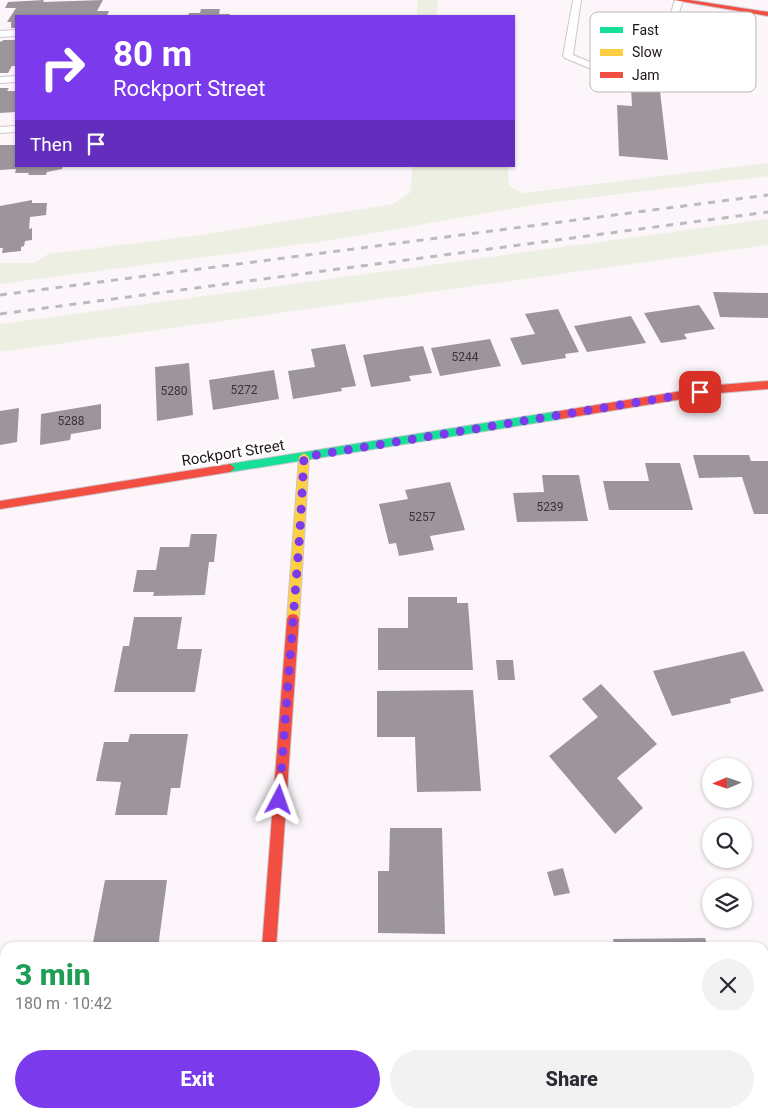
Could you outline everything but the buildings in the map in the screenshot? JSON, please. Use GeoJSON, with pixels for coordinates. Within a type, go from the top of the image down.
{"type":"FeatureCollection","features":[{"type":"Feature","properties":{"kind":"street"},"geometry":{"type":"LineString","coordinates":[[678,0],[755,12]]}},
{"type":"Feature","properties":{"kind":"street","name":"Rockport Street"},"geometry":{"type":"LineString","coordinates":[[0,505],[719,389],[768,385]]}},
{"type":"Feature","properties":{"kind":"street"},"geometry":{"type":"LineString","coordinates":[[269,942],[304,457]]}},
{"type":"Feature","properties":{"kind":"lane"},"geometry":{"type":"LineString","coordinates":[[577,0],[568,56],[590,65]]}},
{"type":"Feature","properties":{"kind":"lane"},"geometry":{"type":"LineString","coordinates":[[674,12],[678,0]]}},
{"type":"Feature","properties":{"kind":"lane"},"geometry":{"type":"LineString","coordinates":[[0,34],[15,33]]}},
{"type":"Feature","properties":{"kind":"lane"},"geometry":{"type":"LineString","coordinates":[[0,80],[15,79]]}},
{"type":"Feature","properties":{"kind":"lane"},"geometry":{"type":"LineString","coordinates":[[0,130],[15,129]]}},
{"type":"Feature","properties":{"kind":"shaded area"},"geometry":{"type":"Polygon","coordinates":[[[418,0],[438,0],[437,15],[417,15],[418,0]]]}},
{"type":"Feature","properties":{"kind":"shaded area"},"geometry":{"type":"Polygon","coordinates":[[[768,163],[768,176],[539,204],[333,240],[0,284],[0,263],[35,263],[48,254],[193,236],[393,204],[411,192],[412,167],[508,167],[509,186],[523,193],[768,163]]]}},
{"type":"Feature","properties":{"kind":"shaded area"},"geometry":{"type":"Polygon","coordinates":[[[768,219],[768,245],[0,352],[0,324],[768,219]]]}},
{"type":"Feature","properties":{"kind":"railway"},"geometry":{"type":"LineString","coordinates":[[0,295],[768,195]]}},
{"type":"Feature","properties":{"kind":"railway"},"geometry":{"type":"LineString","coordinates":[[0,314],[768,212]]}},
{"type":"Feature","properties":{"kind":"traffic: fast"},"geometry":{"type":"LineString","coordinates":[[230,468],[560,415]]}},
{"type":"Feature","properties":{"kind":"traffic: slow"},"geometry":{"type":"LineString","coordinates":[[293,619],[304,457]]}},
{"type":"Feature","properties":{"kind":"traffic: jam"},"geometry":{"type":"LineString","coordinates":[[677,0],[755,12]]}},
{"type":"Feature","properties":{"kind":"traffic: jam"},"geometry":{"type":"LineString","coordinates":[[756,12],[768,14]]}},
{"type":"Feature","properties":{"kind":"traffic: jam"},"geometry":{"type":"LineString","coordinates":[[560,415],[719,389],[768,385]]}},
{"type":"Feature","properties":{"kind":"traffic: jam"},"geometry":{"type":"LineString","coordinates":[[0,505],[230,468]]}},
{"type":"Feature","properties":{"kind":"traffic: jam"},"geometry":{"type":"LineString","coordinates":[[269,942],[293,619]]}},
{"type":"Feature","properties":{"kind":"route"},"geometry":{"type":"LineString","coordinates":[[279,800],[304,457],[700,392]]}}]}
